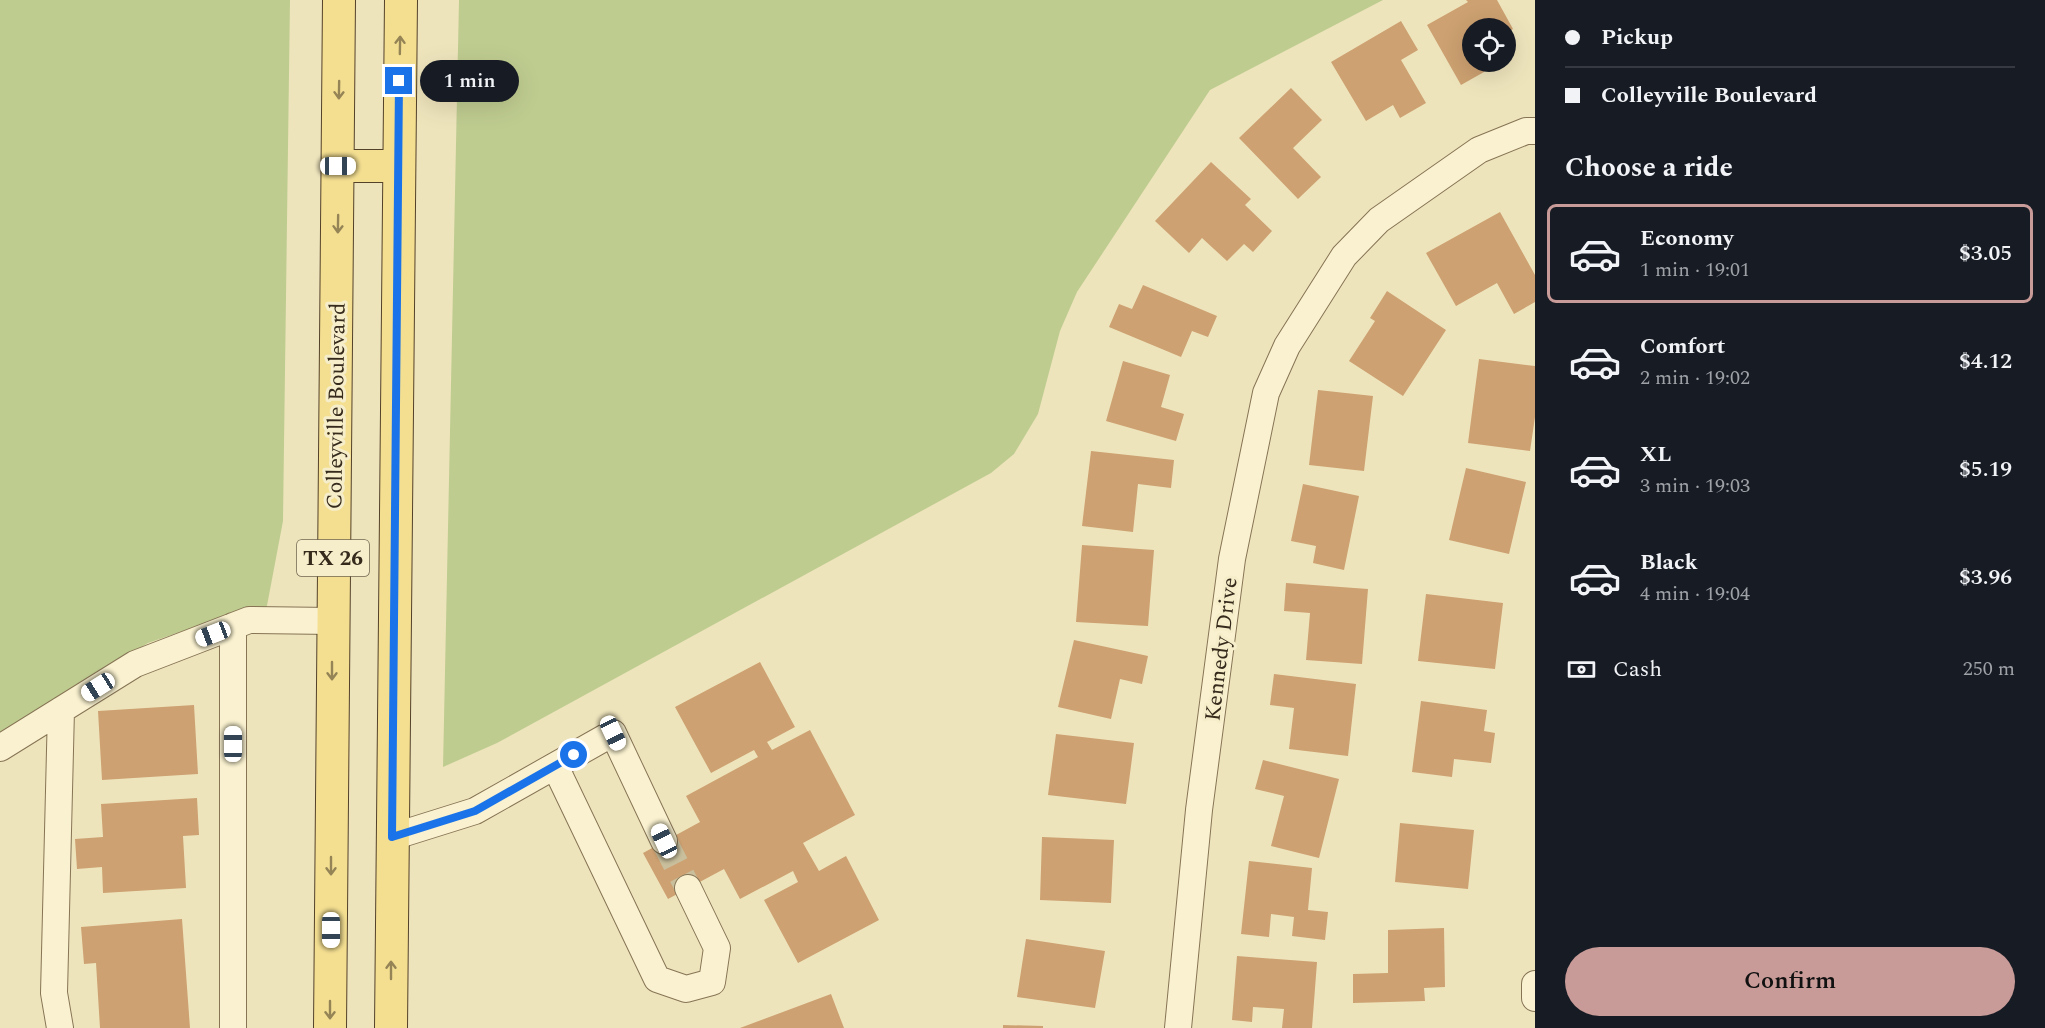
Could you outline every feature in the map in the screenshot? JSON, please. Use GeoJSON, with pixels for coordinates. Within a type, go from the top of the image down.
{"type":"FeatureCollection","features":[{"type":"Feature","properties":{"kind":"main road","name":"Colleyville Boulevard"},"geometry":{"type":"LineString","coordinates":[[330,1028],[339,0]]}},
{"type":"Feature","properties":{"kind":"main road","name":"TX 26"},"geometry":{"type":"LineString","coordinates":[[391,1028],[397,166],[401,0]]}},
{"type":"Feature","properties":{"kind":"main road"},"geometry":{"type":"LineString","coordinates":[[338,166],[397,166]]}},
{"type":"Feature","properties":{"kind":"street","name":"Kennedy Drive"},"geometry":{"type":"LineString","coordinates":[[1178,1028],[1199,810],[1232,559],[1266,393],[1287,346],[1344,256],[1379,220],[1479,150],[1526,132],[1535,132]]}},
{"type":"Feature","properties":{"kind":"street"},"geometry":{"type":"LineString","coordinates":[[0,748],[135,664],[233,626],[249,620],[332,621]]}},
{"type":"Feature","properties":{"kind":"street"},"geometry":{"type":"LineString","coordinates":[[233,626],[233,1028]]}},
{"type":"Feature","properties":{"kind":"street"},"geometry":{"type":"LineString","coordinates":[[60,1028],[54,993],[61,710]]}},
{"type":"Feature","properties":{"kind":"street"},"geometry":{"type":"LineString","coordinates":[[392,837],[475,811],[613,733],[664,841]]}},
{"type":"Feature","properties":{"kind":"street"},"geometry":{"type":"LineString","coordinates":[[555,766],[657,979],[686,989],[712,982],[717,948],[688,888]]}},
{"type":"Feature","properties":{"kind":"street"},"geometry":{"type":"LineString","coordinates":[[1535,984],[1535,998]]}},
{"type":"Feature","properties":{"kind":"green space"},"geometry":{"type":"Polygon","coordinates":[[[0,0],[290,0],[283,521],[266,611],[203,624],[148,643],[0,734],[0,0]]]}},
{"type":"Feature","properties":{"kind":"green space"},"geometry":{"type":"Polygon","coordinates":[[[459,0],[1383,0],[1210,90],[1077,292],[1060,331],[1038,414],[1014,454],[991,473],[497,743],[443,767],[459,0]]]}},
{"type":"Feature","properties":{"kind":"building"},"geometry":{"type":"Polygon","coordinates":[[[1466,0],[1497,0],[1507,18],[1462,18],[1462,72],[1484,72],[1461,85],[1427,25],[1468,2],[1466,0]]]}},
{"type":"Feature","properties":{"kind":"building"},"geometry":{"type":"Polygon","coordinates":[[[1401,21],[1418,50],[1401,60],[1426,103],[1400,118],[1393,105],[1366,121],[1331,62],[1401,21]]]}},
{"type":"Feature","properties":{"kind":"building"},"geometry":{"type":"Polygon","coordinates":[[[1291,88],[1322,120],[1293,148],[1321,177],[1298,199],[1239,138],[1291,88]]]}},
{"type":"Feature","properties":{"kind":"building"},"geometry":{"type":"Polygon","coordinates":[[[1211,162],[1251,199],[1245,205],[1272,231],[1253,252],[1244,244],[1227,261],[1202,238],[1189,253],[1155,221],[1211,162]]]}},
{"type":"Feature","properties":{"kind":"building"},"geometry":{"type":"Polygon","coordinates":[[[1500,212],[1535,275],[1535,302],[1514,314],[1497,283],[1456,306],[1426,253],[1500,212]]]}},
{"type":"Feature","properties":{"kind":"building"},"geometry":{"type":"Polygon","coordinates":[[[1143,285],[1217,316],[1208,337],[1192,331],[1181,357],[1109,327],[1119,304],[1132,309],[1143,285]]]}},
{"type":"Feature","properties":{"kind":"building"},"geometry":{"type":"Polygon","coordinates":[[[1387,291],[1446,330],[1403,396],[1349,361],[1375,321],[1370,318],[1387,291]]]}},
{"type":"Feature","properties":{"kind":"building"},"geometry":{"type":"Polygon","coordinates":[[[1479,359],[1535,366],[1535,417],[1530,451],[1468,443],[1479,359]]]}},
{"type":"Feature","properties":{"kind":"building"},"geometry":{"type":"Polygon","coordinates":[[[1123,361],[1170,375],[1161,407],[1184,414],[1176,441],[1106,421],[1123,361]]]}},
{"type":"Feature","properties":{"kind":"building"},"geometry":{"type":"Polygon","coordinates":[[[1318,390],[1373,396],[1364,471],[1309,465],[1318,390]]]}},
{"type":"Feature","properties":{"kind":"building"},"geometry":{"type":"Polygon","coordinates":[[[1091,451],[1174,460],[1171,488],[1138,484],[1133,532],[1082,526],[1091,451]]]}},
{"type":"Feature","properties":{"kind":"building"},"geometry":{"type":"Polygon","coordinates":[[[1466,468],[1526,482],[1509,554],[1449,540],[1466,468]]]}},
{"type":"Feature","properties":{"kind":"building"},"geometry":{"type":"Polygon","coordinates":[[[1303,484],[1359,496],[1344,570],[1313,563],[1316,546],[1291,541],[1303,484]]]}},
{"type":"Feature","properties":{"kind":"building"},"geometry":{"type":"Polygon","coordinates":[[[1082,545],[1154,550],[1148,626],[1076,622],[1082,545]]]}},
{"type":"Feature","properties":{"kind":"building"},"geometry":{"type":"Polygon","coordinates":[[[1286,583],[1368,589],[1362,664],[1306,660],[1310,613],[1284,611],[1286,583]]]}},
{"type":"Feature","properties":{"kind":"building"},"geometry":{"type":"Polygon","coordinates":[[[1426,594],[1503,603],[1495,669],[1418,661],[1426,594]]]}},
{"type":"Feature","properties":{"kind":"building"},"geometry":{"type":"Polygon","coordinates":[[[1074,640],[1148,656],[1142,684],[1120,679],[1111,719],[1058,707],[1074,640]]]}},
{"type":"Feature","properties":{"kind":"building"},"geometry":{"type":"Polygon","coordinates":[[[760,662],[795,727],[767,742],[772,750],[810,730],[855,815],[803,843],[819,871],[846,856],[879,920],[798,963],[764,900],[798,882],[793,871],[740,899],[724,869],[668,899],[643,853],[700,822],[686,796],[758,757],[754,750],[711,773],[675,707],[760,662]]]}},
{"type":"Feature","properties":{"kind":"building"},"geometry":{"type":"Polygon","coordinates":[[[1274,674],[1356,684],[1348,756],[1289,749],[1294,708],[1270,705],[1274,674]]]}},
{"type":"Feature","properties":{"kind":"building"},"geometry":{"type":"Polygon","coordinates":[[[1421,701],[1487,710],[1484,731],[1495,733],[1491,763],[1454,759],[1452,777],[1412,772],[1421,701]]]}},
{"type":"Feature","properties":{"kind":"building"},"geometry":{"type":"Polygon","coordinates":[[[194,705],[198,774],[102,780],[98,711],[194,705]]]}},
{"type":"Feature","properties":{"kind":"building"},"geometry":{"type":"Polygon","coordinates":[[[1056,734],[1134,743],[1126,804],[1048,795],[1056,734]]]}},
{"type":"Feature","properties":{"kind":"building"},"geometry":{"type":"Polygon","coordinates":[[[1263,760],[1339,779],[1319,858],[1271,846],[1284,796],[1255,789],[1263,760]]]}},
{"type":"Feature","properties":{"kind":"building"},"geometry":{"type":"Polygon","coordinates":[[[197,798],[199,835],[183,836],[186,888],[103,893],[102,867],[77,869],[75,839],[103,837],[101,804],[197,798]]]}},
{"type":"Feature","properties":{"kind":"building"},"geometry":{"type":"Polygon","coordinates":[[[1400,823],[1474,830],[1468,889],[1395,882],[1400,823]]]}},
{"type":"Feature","properties":{"kind":"building"},"geometry":{"type":"Polygon","coordinates":[[[1042,837],[1114,840],[1111,903],[1040,900],[1042,837]]]}},
{"type":"Feature","properties":{"kind":"building"},"geometry":{"type":"Polygon","coordinates":[[[1249,861],[1312,868],[1308,910],[1328,912],[1325,940],[1292,936],[1294,917],[1271,914],[1269,937],[1241,934],[1249,861]]]}},
{"type":"Feature","properties":{"kind":"building"},"geometry":{"type":"Polygon","coordinates":[[[182,919],[190,1028],[100,1028],[96,963],[84,964],[81,927],[182,919]]]}},
{"type":"Feature","properties":{"kind":"building"},"geometry":{"type":"Polygon","coordinates":[[[1444,928],[1445,987],[1424,988],[1425,1001],[1353,1003],[1353,974],[1388,973],[1388,930],[1444,928]]]}},
{"type":"Feature","properties":{"kind":"building"},"geometry":{"type":"Polygon","coordinates":[[[1026,939],[1105,951],[1095,1008],[1017,997],[1026,939]]]}},
{"type":"Feature","properties":{"kind":"building"},"geometry":{"type":"Polygon","coordinates":[[[1237,956],[1317,962],[1312,1028],[1282,1028],[1284,1009],[1253,1007],[1252,1022],[1232,1020],[1237,956]]]}},
{"type":"Feature","properties":{"kind":"building"},"geometry":{"type":"Polygon","coordinates":[[[831,994],[844,1028],[740,1028],[831,994]]]}},
{"type":"Feature","properties":{"kind":"building"},"geometry":{"type":"Polygon","coordinates":[[[1003,1025],[1043,1026],[1043,1028],[1003,1028],[1003,1025]]]}},
{"type":"Feature","properties":{"kind":"tunnel"},"geometry":{"type":"LineString","coordinates":[[664,841],[688,888]]}},
{"type":"Feature","properties":{"kind":"route"},"geometry":{"type":"LineString","coordinates":[[399,81],[392,837],[475,811],[574,755]]}}]}
